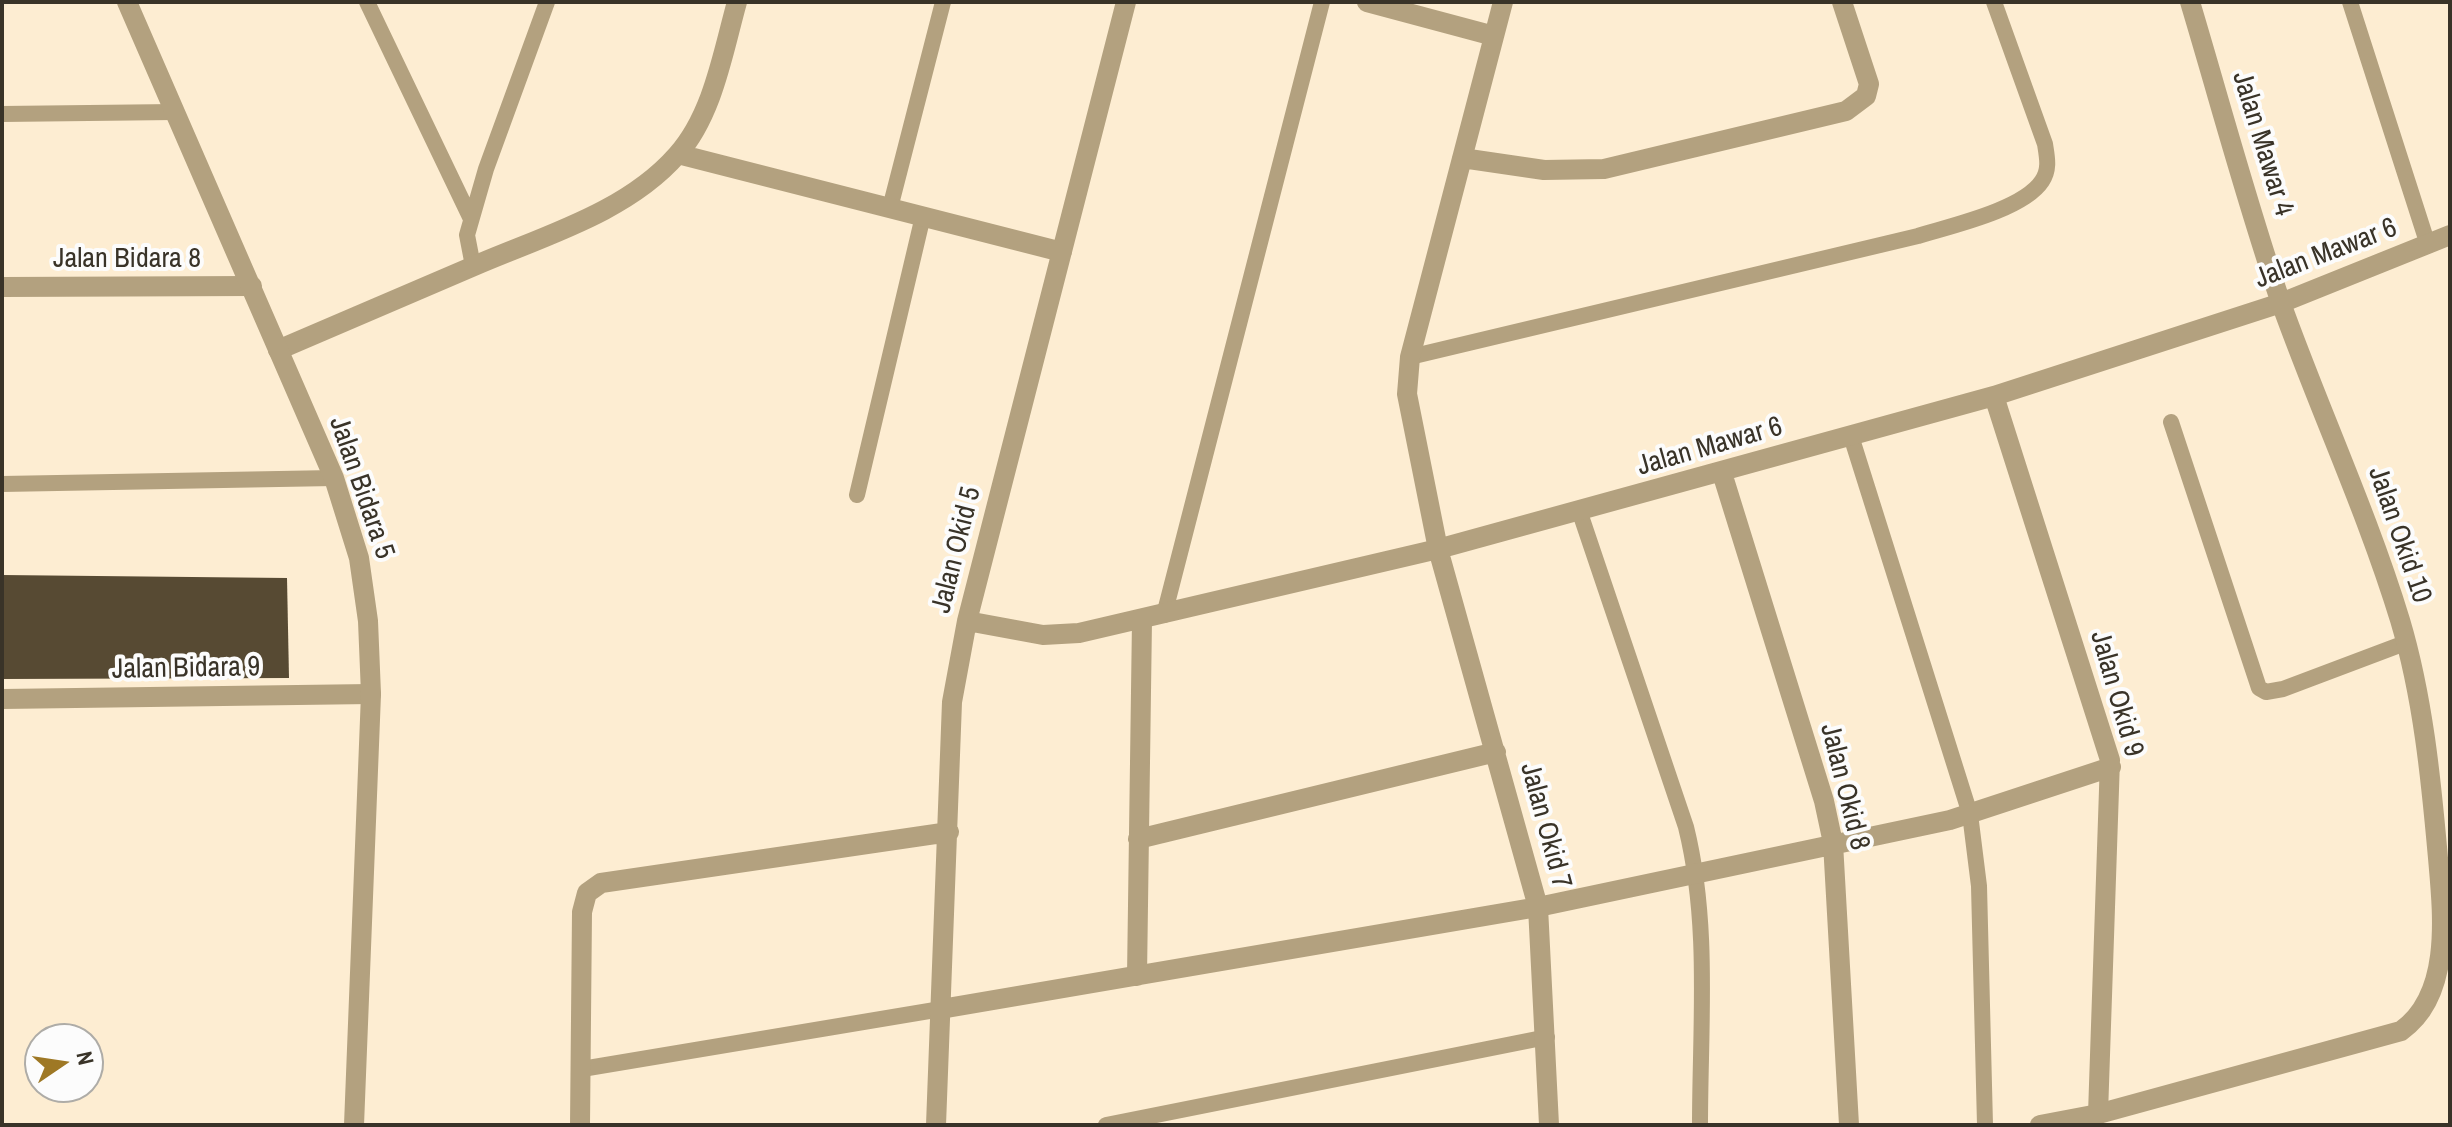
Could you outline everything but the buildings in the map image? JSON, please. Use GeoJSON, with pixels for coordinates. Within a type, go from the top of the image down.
{"type":"FeatureCollection","features":[{"type":"Feature","properties":{"kind":"street","name":"Jalan Bidara 5"},"geometry":{"type":"LineString","coordinates":[[127,2],[334,478],[359,558],[368,621],[371,694],[354,1125]]}},
{"type":"Feature","properties":{"kind":"street"},"geometry":{"type":"LineString","coordinates":[[278,350],[633,194],[678,154],[698,122],[716,78],[737,2]]}},
{"type":"Feature","properties":{"kind":"street","name":"Jalan Okid 5"},"geometry":{"type":"LineString","coordinates":[[936,1125],[952,702],[967,621],[1126,2]]}},
{"type":"Feature","properties":{"kind":"street"},"geometry":{"type":"LineString","coordinates":[[1367,2],[1494,36]]}},
{"type":"Feature","properties":{"kind":"street","name":"Jalan Okid 7"},"geometry":{"type":"LineString","coordinates":[[1503,2],[1410,357],[1407,394],[1438,549],[1538,907],[1547,1037],[1549,1125]]}},
{"type":"Feature","properties":{"kind":"street"},"geometry":{"type":"LineString","coordinates":[[1462,158],[1544,170],[1604,169],[1846,111],[1866,96],[1869,84],[1842,2]]}},
{"type":"Feature","properties":{"kind":"street","name":"Jalan Mawar 4"},"geometry":{"type":"LineString","coordinates":[[2190,2],[2281,303]]}},
{"type":"Feature","properties":{"kind":"street"},"geometry":{"type":"LineString","coordinates":[[678,154],[1062,252]]}},
{"type":"Feature","properties":{"kind":"street","name":"Jalan Mawar 6"},"geometry":{"type":"LineString","coordinates":[[967,621],[1043,635],[1079,633],[1580,513],[1994,396],[2281,303],[2450,235]]}},
{"type":"Feature","properties":{"kind":"street","name":"Jalan Bidara 8"},"geometry":{"type":"LineString","coordinates":[[2,287],[252,286]]}},
{"type":"Feature","properties":{"kind":"street","name":"Jalan Okid 10"},"geometry":{"type":"LineString","coordinates":[[2098,1114],[2401,1031],[2424,1012],[2436,985],[2443,911],[2439,866],[2426,742],[2405,643],[2362,506],[2281,303]]}},
{"type":"Feature","properties":{"kind":"street","name":"Jalan Okid 9"},"geometry":{"type":"LineString","coordinates":[[1994,396],[2111,767],[2098,1114]]}},
{"type":"Feature","properties":{"kind":"street","name":"Jalan Okid 8"},"geometry":{"type":"LineString","coordinates":[[1722,473],[1824,801],[1833,843],[1849,1125]]}},
{"type":"Feature","properties":{"kind":"street"},"geometry":{"type":"LineString","coordinates":[[1137,976],[1142,620]]}},
{"type":"Feature","properties":{"kind":"street","name":"Jalan Bidara 9"},"geometry":{"type":"LineString","coordinates":[[2,699],[371,694]]}},
{"type":"Feature","properties":{"kind":"street"},"geometry":{"type":"LineString","coordinates":[[1138,839],[1496,752]]}},
{"type":"Feature","properties":{"kind":"street"},"geometry":{"type":"LineString","coordinates":[[941,1009],[1538,907],[1970,814],[2111,767]]}},
{"type":"Feature","properties":{"kind":"street"},"geometry":{"type":"LineString","coordinates":[[580,1125],[582,912],[587,893],[601,883],[949,832]]}},
{"type":"Feature","properties":{"kind":"street"},"geometry":{"type":"LineString","coordinates":[[2040,1125],[2098,1114]]}},
{"type":"Feature","properties":{"kind":"lane"},"geometry":{"type":"LineString","coordinates":[[367,2],[471,219]]}},
{"type":"Feature","properties":{"kind":"lane"},"geometry":{"type":"LineString","coordinates":[[473,266],[467,235],[471,219],[547,2]]}},
{"type":"Feature","properties":{"kind":"lane"},"geometry":{"type":"LineString","coordinates":[[890,208],[943,2]]}},
{"type":"Feature","properties":{"kind":"lane"},"geometry":{"type":"LineString","coordinates":[[1164,615],[1322,2]]}},
{"type":"Feature","properties":{"kind":"lane"},"geometry":{"type":"LineString","coordinates":[[1410,357],[1918,236],[1985,216],[2027,194],[2042,182],[2048,165],[2047,155],[1994,2]]}},
{"type":"Feature","properties":{"kind":"lane"},"geometry":{"type":"LineString","coordinates":[[2350,2],[2428,245]]}},
{"type":"Feature","properties":{"kind":"lane"},"geometry":{"type":"LineString","coordinates":[[2,114],[175,112]]}},
{"type":"Feature","properties":{"kind":"lane"},"geometry":{"type":"LineString","coordinates":[[857,495],[923,216]]}},
{"type":"Feature","properties":{"kind":"lane"},"geometry":{"type":"LineString","coordinates":[[2171,422],[2259,688],[2266,692],[2283,689],[2405,643]]}},
{"type":"Feature","properties":{"kind":"lane"},"geometry":{"type":"LineString","coordinates":[[1851,436],[1970,814],[1979,886],[1985,1125]]}},
{"type":"Feature","properties":{"kind":"lane"},"geometry":{"type":"LineString","coordinates":[[2,484],[334,478]]}},
{"type":"Feature","properties":{"kind":"lane"},"geometry":{"type":"LineString","coordinates":[[1580,513],[1686,827],[1697,872],[1701,924],[1700,1125]]}},
{"type":"Feature","properties":{"kind":"lane"},"geometry":{"type":"LineString","coordinates":[[582,1069],[941,1009]]}},
{"type":"Feature","properties":{"kind":"lane"},"geometry":{"type":"LineString","coordinates":[[1106,1125],[1547,1037]]}}]}
